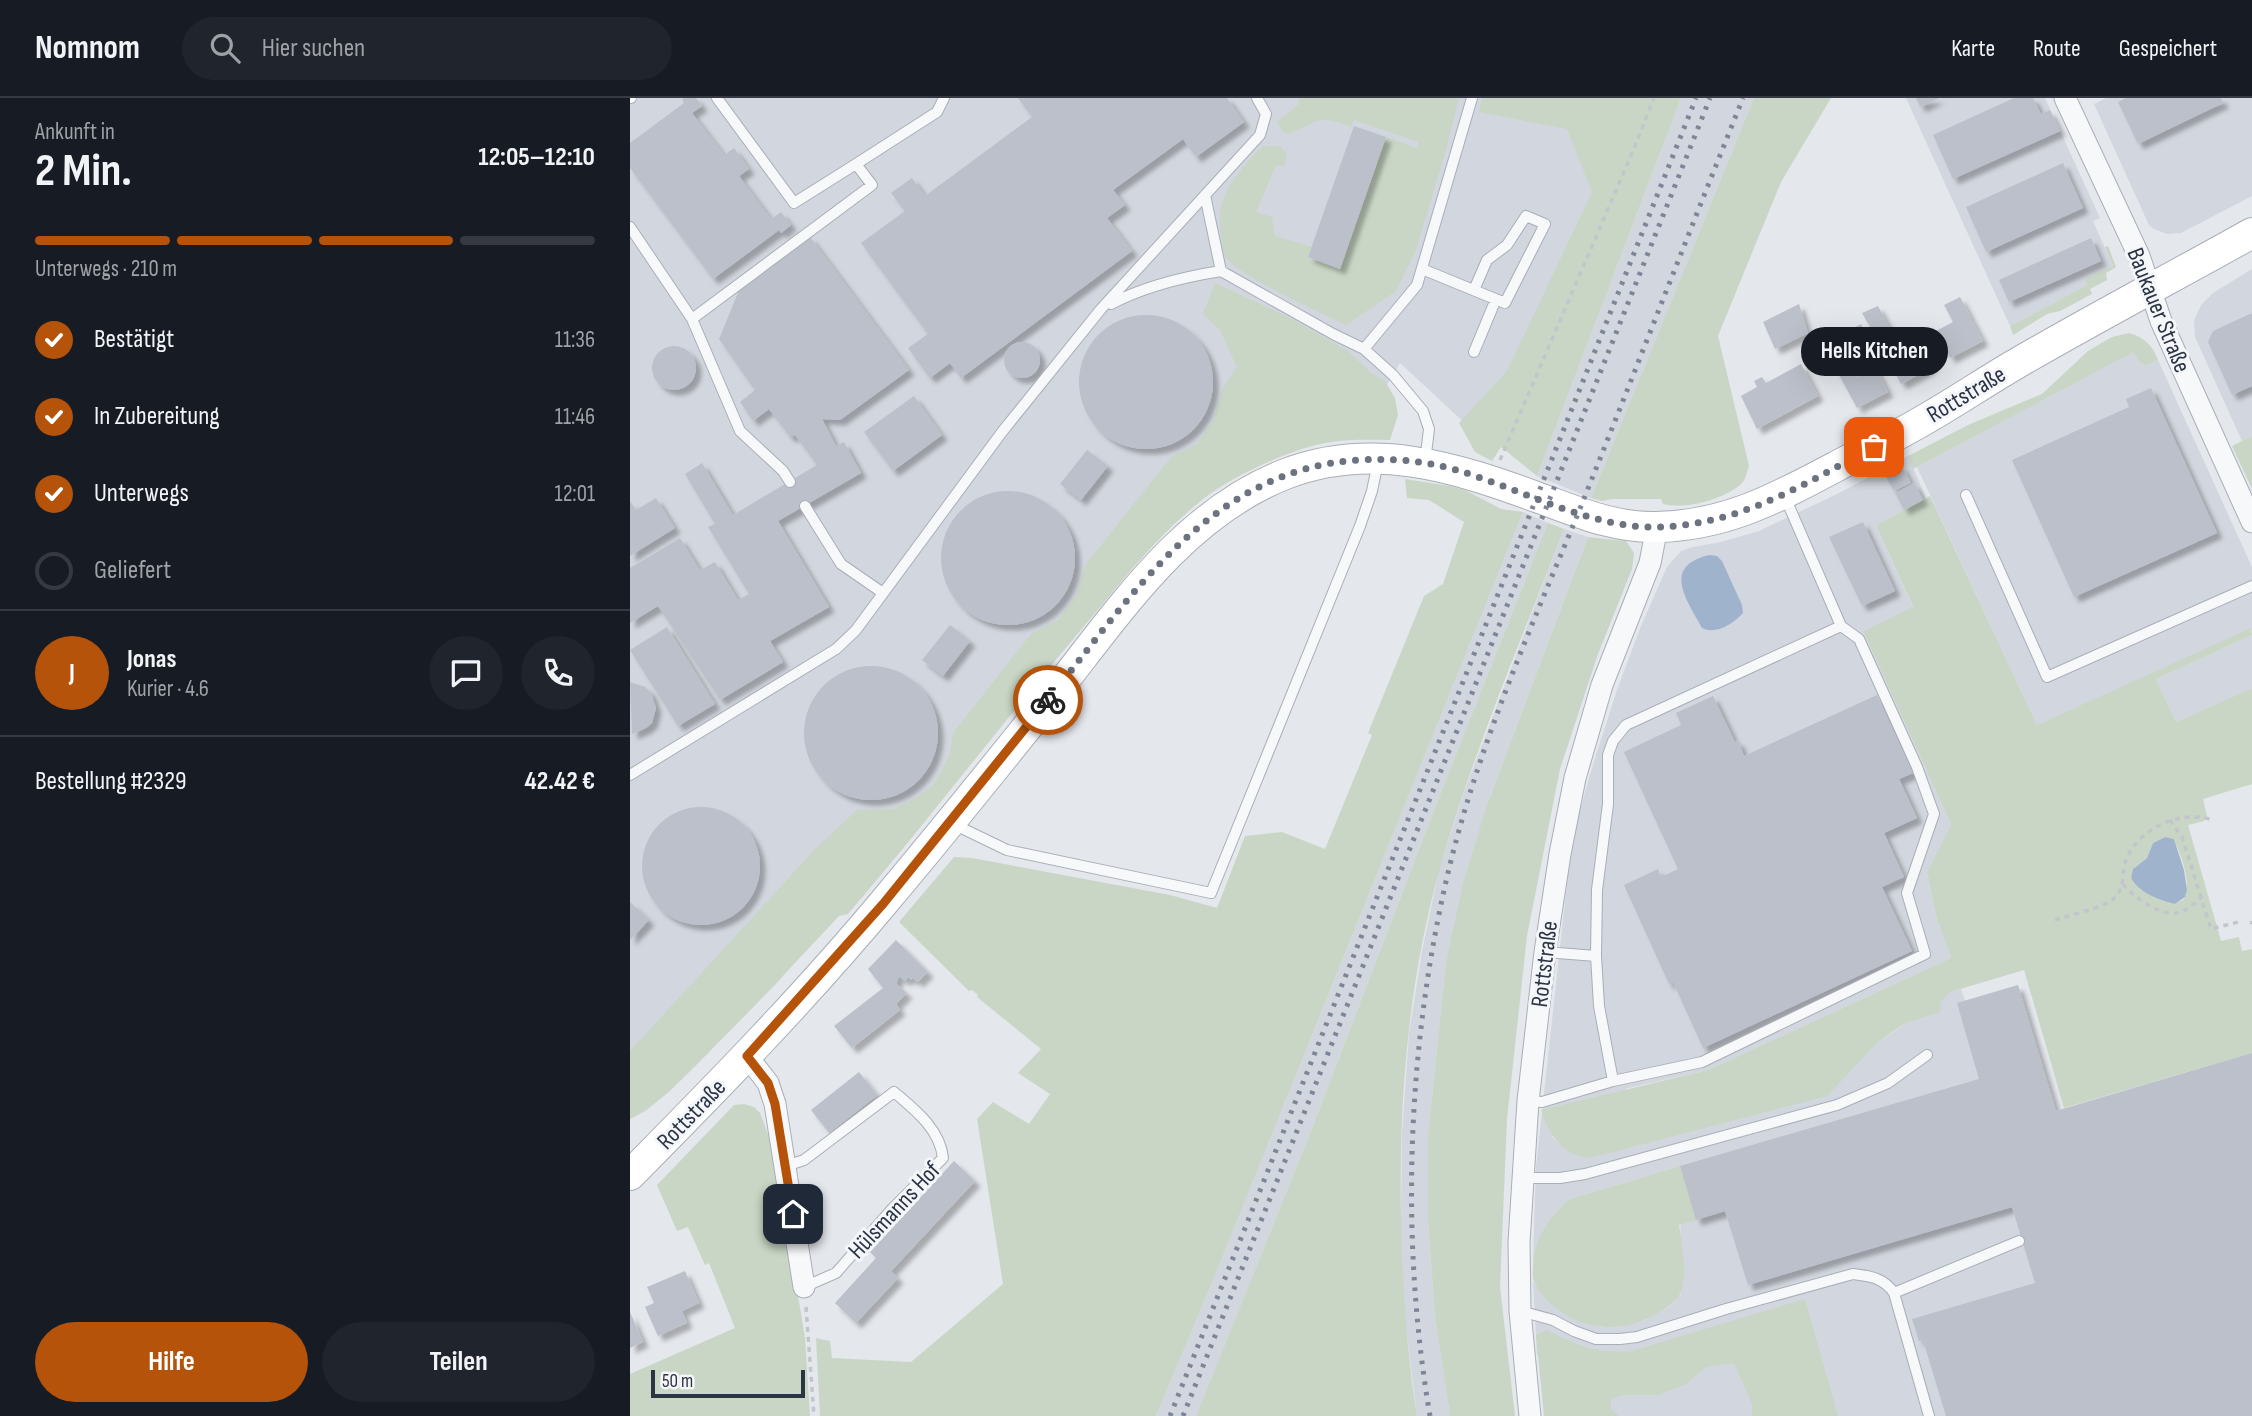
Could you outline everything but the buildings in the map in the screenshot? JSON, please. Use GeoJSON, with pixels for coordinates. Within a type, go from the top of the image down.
{"type":"FeatureCollection","features":[{"type":"Feature","properties":{"kind":"street","name":"Baukauer Straße"},"geometry":{"type":"LineString","coordinates":[[2065,98],[2139,256],[2161,321],[2252,522]]}},
{"type":"Feature","properties":{"kind":"street","name":"Rottstraße"},"geometry":{"type":"LineString","coordinates":[[630,1175],[747,1056],[883,904],[1119,611],[1167,556],[1188,534],[1248,492],[1284,475],[1337,461],[1378,459],[1425,462],[1491,480],[1598,520],[1629,526],[1694,524],[1723,519],[1757,507],[1789,505],[2020,362],[2252,233]]}},
{"type":"Feature","properties":{"kind":"street","name":"Rottstraße"},"geometry":{"type":"LineString","coordinates":[[1530,1416],[1520,1311],[1521,1178],[1545,952],[1575,778],[1602,685],[1650,563],[1657,527]]}},
{"type":"Feature","properties":{"kind":"street"},"geometry":{"type":"LineString","coordinates":[[747,1056],[768,1083],[775,1104],[804,1287]]}},
{"type":"Feature","properties":{"kind":"lane"},"geometry":{"type":"LineString","coordinates":[[717,98],[794,203],[937,113],[944,98]]}},
{"type":"Feature","properties":{"kind":"lane"},"geometry":{"type":"LineString","coordinates":[[630,775],[836,649],[856,630],[1002,432],[1101,309],[1260,135],[1266,114],[1257,98]]}},
{"type":"Feature","properties":{"kind":"lane"},"geometry":{"type":"LineString","coordinates":[[1364,349],[1417,285],[1472,98]]}},
{"type":"Feature","properties":{"kind":"lane"},"geometry":{"type":"LineString","coordinates":[[692,319],[872,185],[856,164]]}},
{"type":"Feature","properties":{"kind":"lane"},"geometry":{"type":"LineString","coordinates":[[1205,195],[1221,271]]}},
{"type":"Feature","properties":{"kind":"lane"},"geometry":{"type":"LineString","coordinates":[[1422,269],[1505,303],[1545,224],[1526,216],[1507,245],[1487,260],[1474,290]]}},
{"type":"Feature","properties":{"kind":"lane"},"geometry":{"type":"LineString","coordinates":[[630,227],[692,319],[740,431],[783,471],[790,482]]}},
{"type":"Feature","properties":{"kind":"lane"},"geometry":{"type":"LineString","coordinates":[[1101,309],[1133,292],[1185,277],[1221,271],[1364,349],[1393,374],[1423,411],[1429,429],[1425,462]]}},
{"type":"Feature","properties":{"kind":"lane"},"geometry":{"type":"LineString","coordinates":[[1474,352],[1496,299]]}},
{"type":"Feature","properties":{"kind":"lane"},"geometry":{"type":"LineString","coordinates":[[949,822],[1007,850],[1211,893],[1360,526],[1372,491],[1378,459]]}},
{"type":"Feature","properties":{"kind":"lane"},"geometry":{"type":"LineString","coordinates":[[1966,495],[2047,677],[2252,586]]}},
{"type":"Feature","properties":{"kind":"lane"},"geometry":{"type":"LineString","coordinates":[[1528,1101],[1542,1102],[1614,1081],[1702,1062],[1925,954],[1907,893],[1934,814],[1917,767],[1858,639],[1841,626],[1789,505]]}},
{"type":"Feature","properties":{"kind":"lane"},"geometry":{"type":"LineString","coordinates":[[805,506],[841,564],[883,593]]}},
{"type":"Feature","properties":{"kind":"lane"},"geometry":{"type":"LineString","coordinates":[[1614,1081],[1599,1006],[1597,956],[1597,890],[1608,804],[1608,755],[1613,741],[1626,725],[1841,626]]}},
{"type":"Feature","properties":{"kind":"lane"},"geometry":{"type":"LineString","coordinates":[[1545,952],[1597,956]]}},
{"type":"Feature","properties":{"kind":"lane"},"geometry":{"type":"LineString","coordinates":[[1521,1178],[1560,1178],[1585,1174],[1837,1105],[1888,1083],[1927,1055]]}},
{"type":"Feature","properties":{"kind":"lane","name":"Hülsmanns Hof"},"geometry":{"type":"LineString","coordinates":[[786,1166],[804,1160],[894,1092],[924,1119],[942,1144],[943,1158],[892,1209],[836,1273],[804,1287]]}},
{"type":"Feature","properties":{"kind":"lane"},"geometry":{"type":"LineString","coordinates":[[1894,1293],[2020,1241]]}},
{"type":"Feature","properties":{"kind":"lane"},"geometry":{"type":"LineString","coordinates":[[1520,1311],[1553,1320],[1596,1339],[1620,1339],[1637,1337],[1853,1274],[1879,1279],[1888,1284],[1894,1293],[1929,1416]]}},
{"type":"Feature","properties":{"kind":"path"},"geometry":{"type":"LineString","coordinates":[[1491,480],[1654,98]]}},
{"type":"Feature","properties":{"kind":"path"},"geometry":{"type":"LineString","coordinates":[[2055,920],[2110,901],[2120,892],[2124,865],[2130,852],[2143,837],[2170,820],[2186,816],[2213,820]]}},
{"type":"Feature","properties":{"kind":"path"},"geometry":{"type":"LineString","coordinates":[[2170,820],[2182,837],[2211,929],[2242,921]]}},
{"type":"Feature","properties":{"kind":"path"},"geometry":{"type":"LineString","coordinates":[[2122,884],[2139,900],[2169,914],[2179,913],[2201,898]]}},
{"type":"Feature","properties":{"kind":"path"},"geometry":{"type":"LineString","coordinates":[[804,1287],[814,1416]]}},
{"type":"Feature","properties":{"kind":"shaded area"},"geometry":{"type":"Polygon","coordinates":[[[630,98],[1638,98],[1497,414],[1469,427],[1400,363],[1379,398],[1210,474],[777,983],[670,1091],[647,1110],[630,1119],[630,98]]]}},
{"type":"Feature","properties":{"kind":"shaded area"},"geometry":{"type":"Polygon","coordinates":[[[1681,98],[1754,98],[1591,498],[1537,476],[1681,98]]]}},
{"type":"Feature","properties":{"kind":"shaded area"},"geometry":{"type":"Polygon","coordinates":[[[1906,98],[2045,98],[2100,218],[2093,221],[2113,266],[2085,279],[2087,285],[2010,326],[1906,98]]]}},
{"type":"Feature","properties":{"kind":"shaded area"},"geometry":{"type":"Polygon","coordinates":[[[2106,98],[2252,98],[2252,196],[2181,233],[2167,234],[2154,229],[2149,225],[2094,104],[2106,98]]]}},
{"type":"Feature","properties":{"kind":"shaded area"},"geometry":{"type":"Polygon","coordinates":[[[2252,269],[2252,436],[2242,441],[2195,337],[2194,320],[2201,305],[2213,293],[2252,269]]]}},
{"type":"Feature","properties":{"kind":"shaded area"},"geometry":{"type":"Polygon","coordinates":[[[2133,351],[2140,363],[2145,365],[2158,360],[2252,567],[2252,630],[2037,725],[1917,467],[2133,351]]]}},
{"type":"Feature","properties":{"kind":"shaded area"},"geometry":{"type":"Polygon","coordinates":[[[1908,456],[1926,498],[1876,525],[1913,608],[1863,631],[1951,824],[1927,872],[1937,920],[1951,958],[1708,1070],[1628,1088],[1552,1136],[1559,1144],[1580,1156],[1876,1044],[1906,1023],[1940,1012],[1943,998],[1950,992],[1961,989],[1965,1001],[2018,985],[2056,1111],[2252,1053],[2252,1416],[1593,1416],[1537,1355],[1533,1281],[1546,1299],[1565,1314],[1603,1327],[1618,1327],[1646,1320],[1670,1306],[1681,1294],[1680,1166],[1570,1199],[1556,1211],[1545,1226],[1537,1243],[1533,1262],[1536,1167],[1568,874],[1579,813],[1596,755],[1641,626],[1667,567],[1681,551],[1759,531],[1908,456]]]}},
{"type":"Feature","properties":{"kind":"shaded area"},"geometry":{"type":"Polygon","coordinates":[[[1523,512],[1548,523],[1311,1131],[1196,1416],[1156,1416],[1216,1273],[1523,512]]]}},
{"type":"Feature","properties":{"kind":"shaded area"},"geometry":{"type":"Polygon","coordinates":[[[1564,529],[1588,537],[1488,802],[1446,962],[1428,1136],[1428,1222],[1435,1316],[1450,1416],[1417,1416],[1405,1319],[1401,1224],[1402,1134],[1409,1034],[1422,951],[1439,870],[1464,792],[1564,529]]]}},
{"type":"Feature","properties":{"kind":"shaded area"},"geometry":{"type":"Polygon","coordinates":[[[2252,635],[2252,688],[2176,722],[2156,679],[2252,635]]]}},
{"type":"Feature","properties":{"kind":"green space"},"geometry":{"type":"Polygon","coordinates":[[[1300,98],[1459,98],[1416,250],[1396,291],[1346,325],[1246,274],[1225,256],[1220,221],[1225,196],[1237,175],[1262,146],[1280,146],[1287,154],[1284,166],[1276,165],[1256,212],[1272,217],[1275,236],[1312,247],[1308,258],[1340,269],[1386,137],[1417,148],[1419,142],[1354,120],[1351,127],[1324,120],[1289,134],[1282,131],[1277,122],[1299,104],[1300,98]]]}},
{"type":"Feature","properties":{"kind":"green space"},"geometry":{"type":"Polygon","coordinates":[[[1482,98],[1681,98],[1537,476],[1501,447],[1492,461],[1475,452],[1459,423],[1507,371],[1592,192],[1567,129],[1479,112],[1482,98]]]}},
{"type":"Feature","properties":{"kind":"green space"},"geometry":{"type":"Polygon","coordinates":[[[1754,98],[1831,98],[1781,182],[1718,336],[1749,466],[1745,479],[1727,493],[1694,504],[1663,504],[1661,499],[1602,501],[1591,498],[1754,98]]]}},
{"type":"Feature","properties":{"kind":"green space"},"geometry":{"type":"Polygon","coordinates":[[[2108,246],[2116,267],[2106,273],[2107,280],[2090,289],[2092,294],[2060,311],[2047,314],[2013,335],[2010,326],[2087,285],[2085,279],[2113,266],[2105,247],[2108,246]]]}},
{"type":"Feature","properties":{"kind":"green space"},"geometry":{"type":"Polygon","coordinates":[[[1215,283],[1290,318],[1348,351],[1371,373],[1385,381],[1395,398],[1398,415],[1390,440],[1332,442],[1282,456],[1230,482],[1185,514],[1123,580],[848,914],[839,916],[673,1087],[653,1105],[630,1119],[630,1051],[817,847],[857,810],[893,809],[918,797],[934,784],[950,754],[953,733],[1031,634],[1058,620],[1076,596],[1086,564],[1171,457],[1197,444],[1214,420],[1222,389],[1237,367],[1220,330],[1203,314],[1215,283]]]}},
{"type":"Feature","properties":{"kind":"green space"},"geometry":{"type":"Polygon","coordinates":[[[2129,333],[2147,343],[2158,360],[2146,365],[2140,363],[2133,352],[1913,469],[1908,456],[1968,425],[2042,394],[2088,351],[2112,337],[2129,333]]]}},
{"type":"Feature","properties":{"kind":"green space"},"geometry":{"type":"Polygon","coordinates":[[[2252,436],[2252,489],[2232,446],[2252,436]]]}},
{"type":"Feature","properties":{"kind":"green space"},"geometry":{"type":"Polygon","coordinates":[[[1405,479],[1465,490],[1501,509],[1523,512],[1156,1416],[820,1416],[816,1338],[830,1341],[832,1358],[911,1362],[1003,1284],[977,1119],[993,1102],[1029,1124],[1050,1094],[1018,1073],[1041,1049],[972,990],[969,991],[899,922],[954,857],[972,858],[1170,895],[1217,908],[1245,836],[1282,832],[1325,849],[1372,735],[1368,733],[1424,596],[1443,584],[1464,522],[1429,500],[1407,498],[1405,479]]]}},
{"type":"Feature","properties":{"kind":"green space"},"geometry":{"type":"Polygon","coordinates":[[[1930,496],[2037,725],[2251,628],[2252,635],[2156,679],[2176,722],[2252,688],[2252,784],[2203,799],[2207,816],[2204,821],[2188,825],[2221,941],[2239,937],[2242,951],[2252,949],[2252,1053],[2064,1108],[2024,970],[1950,992],[1940,1003],[1941,1012],[1906,1023],[1892,1032],[1876,1044],[1827,1096],[1590,1158],[1580,1157],[1564,1148],[1552,1135],[1541,1110],[1708,1070],[1951,958],[1937,920],[1927,872],[1951,824],[1863,631],[1913,607],[1876,525],[1930,496]],[[2165,837],[2153,843],[2147,858],[2135,867],[2131,878],[2144,892],[2175,904],[2184,899],[2187,885],[2185,869],[2174,839],[2165,837]]]}},
{"type":"Feature","properties":{"kind":"green space"},"geometry":{"type":"Polygon","coordinates":[[[1548,523],[1564,529],[1467,782],[1440,868],[1418,966],[1405,1066],[1401,1168],[1406,1323],[1417,1416],[1196,1416],[1311,1131],[1548,523]]]}},
{"type":"Feature","properties":{"kind":"green space"},"geometry":{"type":"Polygon","coordinates":[[[1588,537],[1626,541],[1634,553],[1632,569],[1598,654],[1560,769],[1527,936],[1507,1119],[1500,1287],[1515,1416],[1450,1416],[1435,1316],[1428,1222],[1428,1136],[1446,962],[1464,880],[1488,802],[1588,537]]]}},
{"type":"Feature","properties":{"kind":"green space"},"geometry":{"type":"Polygon","coordinates":[[[734,1105],[754,1107],[760,1113],[774,1150],[805,1338],[810,1416],[630,1416],[630,1374],[735,1328],[709,1263],[705,1265],[688,1227],[677,1231],[657,1185],[734,1105]]]}},
{"type":"Feature","properties":{"kind":"green space"},"geometry":{"type":"Polygon","coordinates":[[[1680,1166],[1696,1220],[1679,1225],[1684,1273],[1678,1298],[1665,1309],[1637,1323],[1606,1327],[1575,1319],[1549,1302],[1533,1280],[1534,1258],[1539,1238],[1555,1213],[1570,1199],[1680,1166]]]}},
{"type":"Feature","properties":{"kind":"green space"},"geometry":{"type":"Polygon","coordinates":[[[1805,1299],[1838,1416],[1752,1416],[1752,1404],[1734,1363],[1706,1367],[1686,1384],[1658,1395],[1621,1395],[1611,1399],[1611,1409],[1619,1416],[1544,1416],[1536,1335],[1547,1330],[1588,1348],[1632,1351],[1805,1299]]]}},
{"type":"Feature","properties":{"kind":"water"},"geometry":{"type":"Polygon","coordinates":[[[1709,555],[1717,556],[1722,561],[1743,613],[1729,624],[1713,630],[1702,628],[1682,586],[1682,576],[1686,568],[1694,560],[1709,555]]]}},
{"type":"Feature","properties":{"kind":"water"},"geometry":{"type":"Polygon","coordinates":[[[2165,837],[2174,839],[2187,890],[2185,897],[2175,904],[2144,892],[2131,878],[2133,869],[2147,858],[2153,843],[2165,837]]]}},
{"type":"Feature","properties":{"kind":"railway"},"geometry":{"type":"LineString","coordinates":[[1170,1416],[1696,98]]}},
{"type":"Feature","properties":{"kind":"railway"},"geometry":{"type":"LineString","coordinates":[[1183,1416],[1710,98]]}},
{"type":"Feature","properties":{"kind":"railway"},"geometry":{"type":"LineString","coordinates":[[1430,1416],[1414,1281],[1412,1144],[1424,1006],[1448,873],[1474,782],[1505,692],[1743,98]]}},
{"type":"Feature","properties":{"kind":"way so far"},"geometry":{"type":"LineString","coordinates":[[1048,700],[1119,611],[1188,534],[1248,492],[1298,470],[1337,461],[1402,459],[1425,462],[1491,480],[1598,520],[1629,526],[1657,527],[1723,519],[1757,507],[1874,447]]}},
{"type":"Feature","properties":{"kind":"place","name":"Hells Kitchen"},"geometry":{"type":"Point","coordinates":[1874,447]}},
{"type":"Feature","properties":{"kind":"route"},"geometry":{"type":"LineString","coordinates":[[793,1214],[775,1104],[768,1083],[747,1056],[883,904],[1048,700]]}}]}
